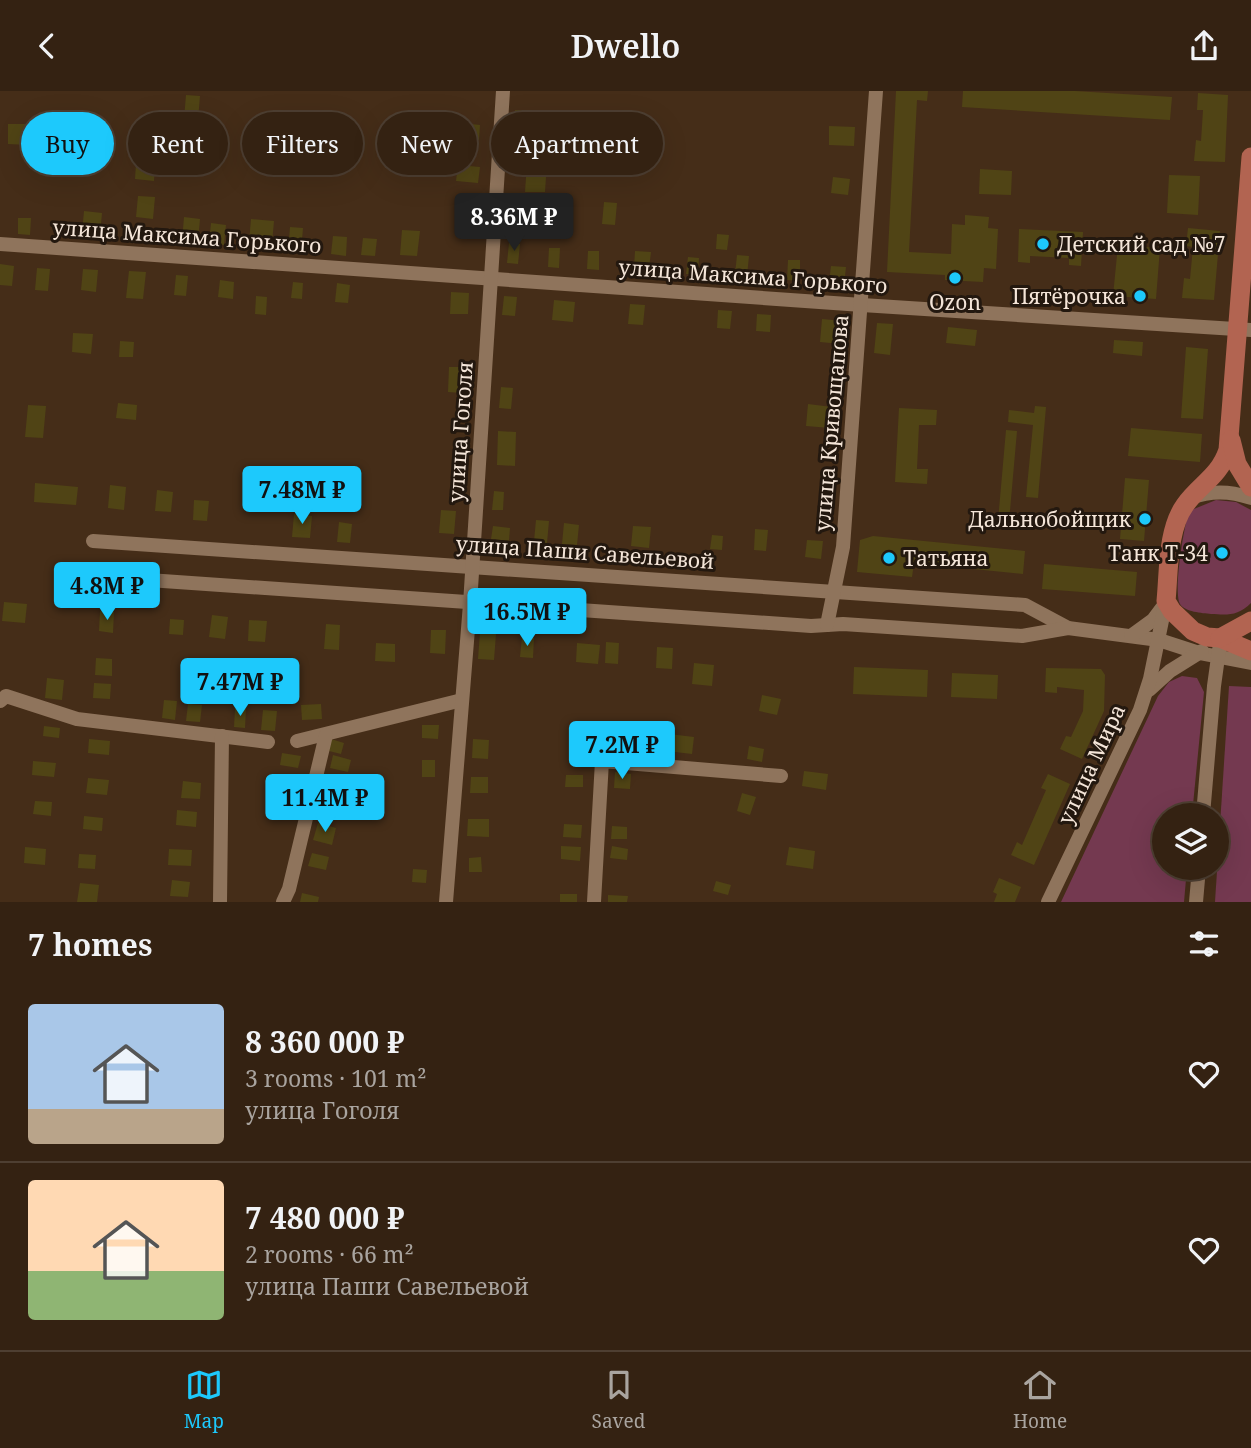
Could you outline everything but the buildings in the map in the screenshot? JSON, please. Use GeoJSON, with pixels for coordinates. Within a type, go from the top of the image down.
{"type":"FeatureCollection","features":[{"type":"Feature","properties":{"kind":"main road"},"geometry":{"type":"LineString","coordinates":[[1251,157],[1245,329],[1230,435],[1223,464],[1216,475],[1183,507],[1173,536],[1166,601],[1172,611],[1193,631],[1207,637],[1219,647],[1251,651]]}},
{"type":"Feature","properties":{"kind":"main road"},"geometry":{"type":"LineString","coordinates":[[1230,435],[1237,464],[1251,487]]}},
{"type":"Feature","properties":{"kind":"main road"},"geometry":{"type":"LineString","coordinates":[[1219,647],[1251,621]]}},
{"type":"Feature","properties":{"kind":"street","name":"улица Гоголя"},"geometry":{"type":"LineString","coordinates":[[446,902],[470,604],[503,91]]}},
{"type":"Feature","properties":{"kind":"street","name":"улица Кривощапова"},"geometry":{"type":"LineString","coordinates":[[827,625],[842,547],[876,91]]}},
{"type":"Feature","properties":{"kind":"street","name":"улица Максима Горького"},"geometry":{"type":"LineString","coordinates":[[0,244],[862,305],[1245,329]]}},
{"type":"Feature","properties":{"kind":"street"},"geometry":{"type":"LineString","coordinates":[[1190,499],[1217,492],[1236,493],[1251,498]]}},
{"type":"Feature","properties":{"kind":"street","name":"улица Паши Савельевой"},"geometry":{"type":"LineString","coordinates":[[93,541],[1025,605],[1068,628]]}},
{"type":"Feature","properties":{"kind":"street","name":"улица Паши Савельевой"},"geometry":{"type":"LineString","coordinates":[[91,576],[470,604],[1022,636],[1068,628],[1158,639],[1199,653]]}},
{"type":"Feature","properties":{"kind":"street"},"geometry":{"type":"LineString","coordinates":[[1130,636],[1153,620],[1166,601]]}},
{"type":"Feature","properties":{"kind":"street","name":"улица Мира"},"geometry":{"type":"LineString","coordinates":[[1048,902],[1113,771],[1145,694],[1166,601]]}},
{"type":"Feature","properties":{"kind":"street"},"geometry":{"type":"LineString","coordinates":[[1204,803],[1213,686],[1219,647]]}},
{"type":"Feature","properties":{"kind":"street"},"geometry":{"type":"LineString","coordinates":[[1145,694],[1163,677],[1199,653],[1219,647],[1251,663]]}},
{"type":"Feature","properties":{"kind":"street"},"geometry":{"type":"LineString","coordinates":[[0,701],[6,696],[77,719],[268,742]]}},
{"type":"Feature","properties":{"kind":"street"},"geometry":{"type":"LineString","coordinates":[[298,741],[462,700]]}},
{"type":"Feature","properties":{"kind":"street"},"geometry":{"type":"LineString","coordinates":[[283,902],[289,889],[326,735]]}},
{"type":"Feature","properties":{"kind":"street"},"geometry":{"type":"LineString","coordinates":[[220,902],[222,736]]}},
{"type":"Feature","properties":{"kind":"street"},"geometry":{"type":"LineString","coordinates":[[594,902],[602,761],[781,776]]}},
{"type":"Feature","properties":{"kind":"street"},"geometry":{"type":"LineString","coordinates":[[1196,902],[1198,880]]}},
{"type":"Feature","properties":{"kind":"shaded area"},"geometry":{"type":"Polygon","coordinates":[[[1216,500],[1236,502],[1251,510],[1251,603],[1242,610],[1228,614],[1190,610],[1182,607],[1178,597],[1180,559],[1189,511],[1216,500]]]}},
{"type":"Feature","properties":{"kind":"shaded area"},"geometry":{"type":"Polygon","coordinates":[[[1182,676],[1197,678],[1204,692],[1193,803],[1152,803],[1152,880],[1186,880],[1184,902],[1061,902],[1158,696],[1169,682],[1182,676]]]}},
{"type":"Feature","properties":{"kind":"shaded area"},"geometry":{"type":"Polygon","coordinates":[[[1229,686],[1251,687],[1251,902],[1215,902],[1216,880],[1229,880],[1229,803],[1221,803],[1229,686]]]}},
{"type":"Feature","properties":{"kind":"place","name":"Детский сад №7"},"geometry":{"type":"Point","coordinates":[1043,244]}},
{"type":"Feature","properties":{"kind":"place","name":"Ozon"},"geometry":{"type":"Point","coordinates":[955,278]}},
{"type":"Feature","properties":{"kind":"place","name":"Пятёрочка"},"geometry":{"type":"Point","coordinates":[1140,296]}},
{"type":"Feature","properties":{"kind":"place","name":"Дальнобойщик"},"geometry":{"type":"Point","coordinates":[1145,519]}},
{"type":"Feature","properties":{"kind":"place","name":"Танк Т-34"},"geometry":{"type":"Point","coordinates":[1222,553]}},
{"type":"Feature","properties":{"kind":"place","name":"Татьяна"},"geometry":{"type":"Point","coordinates":[889,558]}}]}
